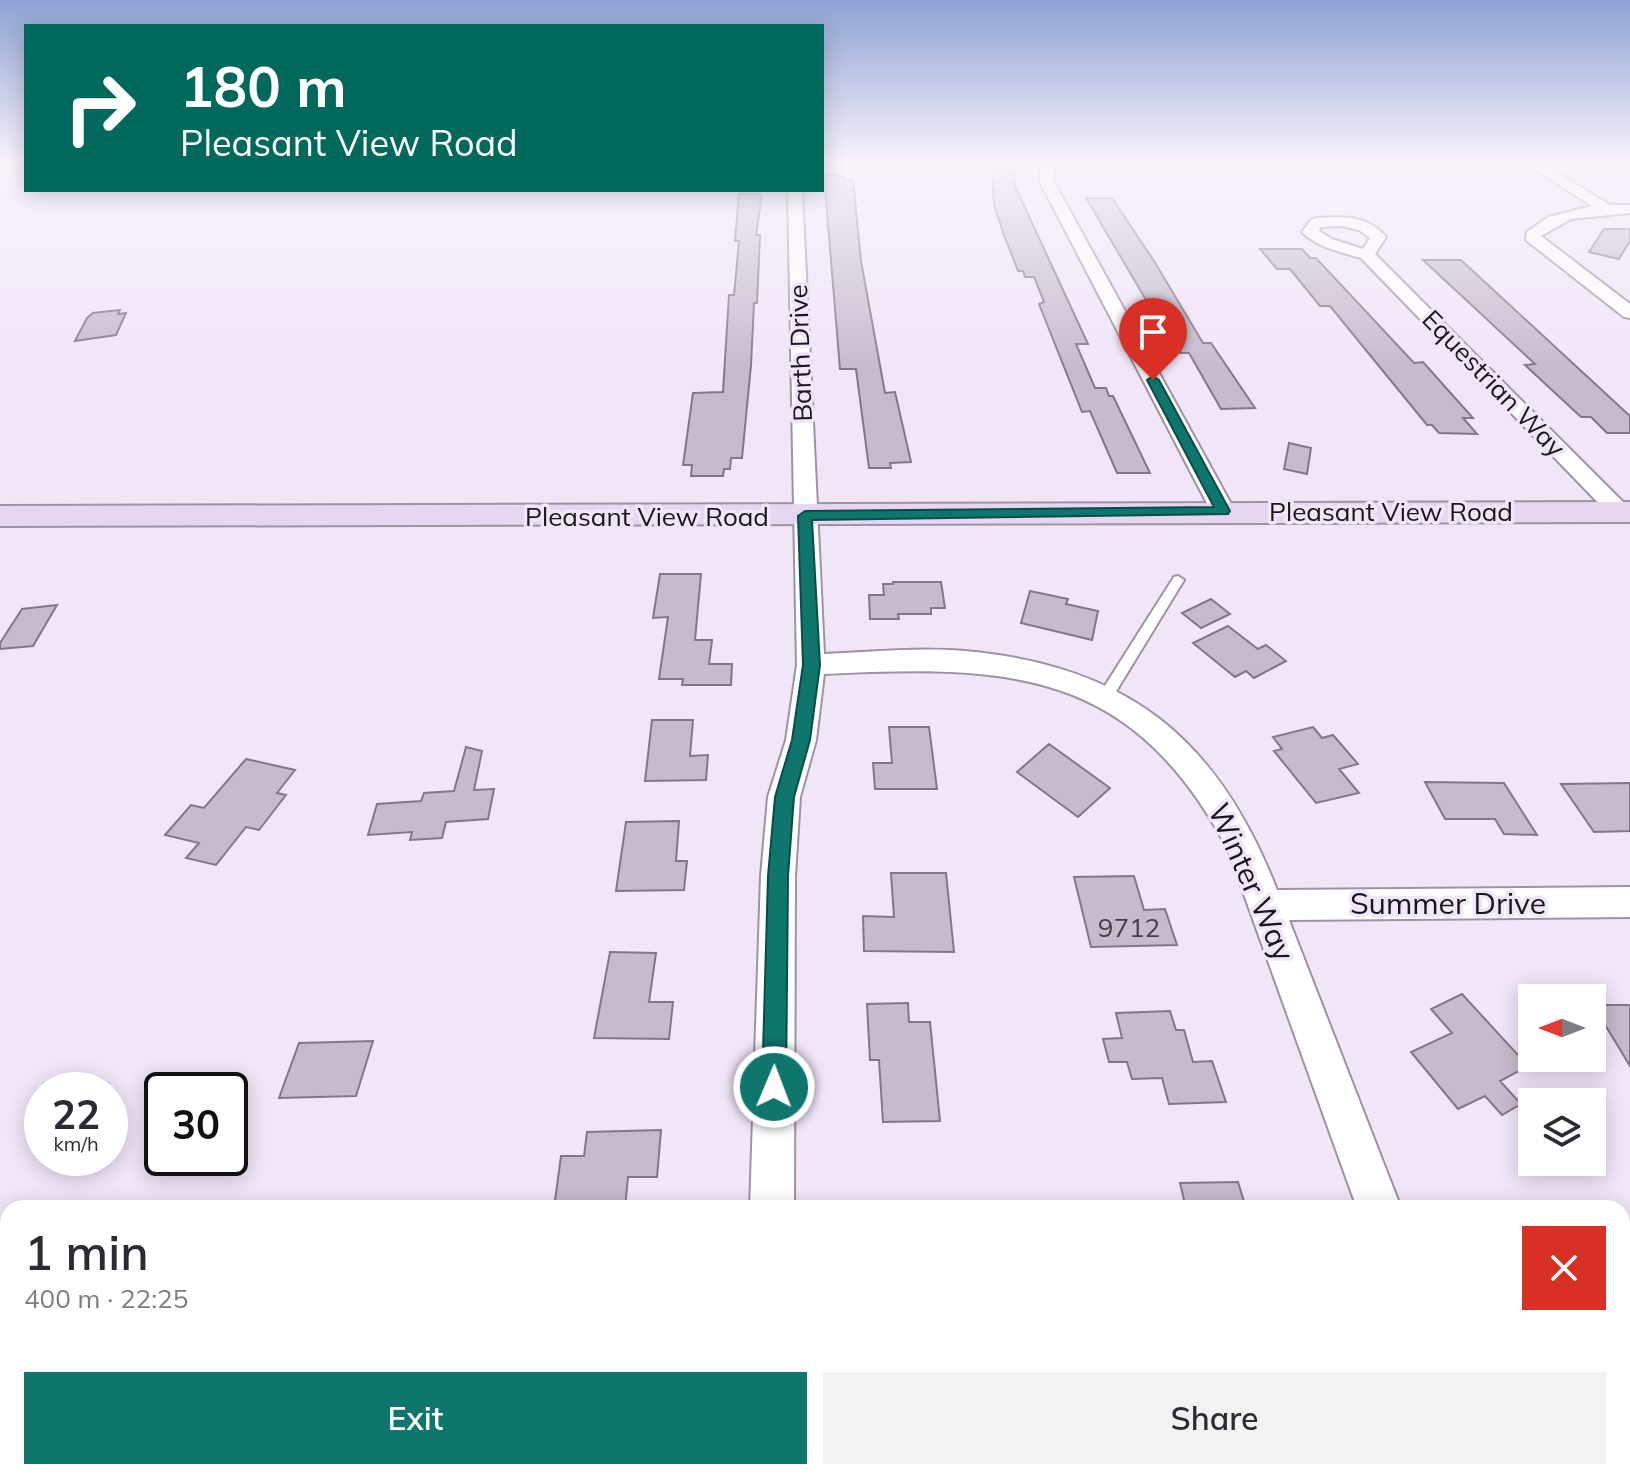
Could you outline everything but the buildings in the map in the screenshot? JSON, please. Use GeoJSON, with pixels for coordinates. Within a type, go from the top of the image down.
{"type":"FeatureCollection","features":[{"type":"Feature","properties":{"kind":"main road","name":"Pleasant View Road"},"geometry":{"type":"LineString","coordinates":[[0,516],[1625,512]]}},
{"type":"Feature","properties":{"kind":"street","name":"Barth Drive"},"geometry":{"type":"LineString","coordinates":[[772,1200],[778,876],[784,797],[801,740],[811,665],[796,233]]}},
{"type":"Feature","properties":{"kind":"street"},"geometry":{"type":"LineString","coordinates":[[1074,233],[1223,511]]}},
{"type":"Feature","properties":{"kind":"street"},"geometry":{"type":"LineString","coordinates":[[1535,233],[1534,240],[1630,313]]}},
{"type":"Feature","properties":{"kind":"street","name":"Equestrian Way"},"geometry":{"type":"LineString","coordinates":[[1367,255],[1625,512]]}},
{"type":"Feature","properties":{"kind":"street","name":"Winter Way"},"geometry":{"type":"LineString","coordinates":[[811,665],[974,662],[1056,677],[1104,699],[1149,726],[1187,759],[1223,809],[1244,848],[1376,1200]]}},
{"type":"Feature","properties":{"kind":"street","name":"Summer Drive"},"geometry":{"type":"LineString","coordinates":[[1266,905],[1630,902]]}},
{"type":"Feature","properties":{"kind":"lane"},"geometry":{"type":"LineString","coordinates":[[1104,699],[1178,580]]}},
{"type":"Feature","properties":{"kind":"route"},"geometry":{"type":"LineString","coordinates":[[774,1087],[778,876],[784,797],[801,740],[811,665],[805,516],[1223,511],[1153,380]]}}]}
